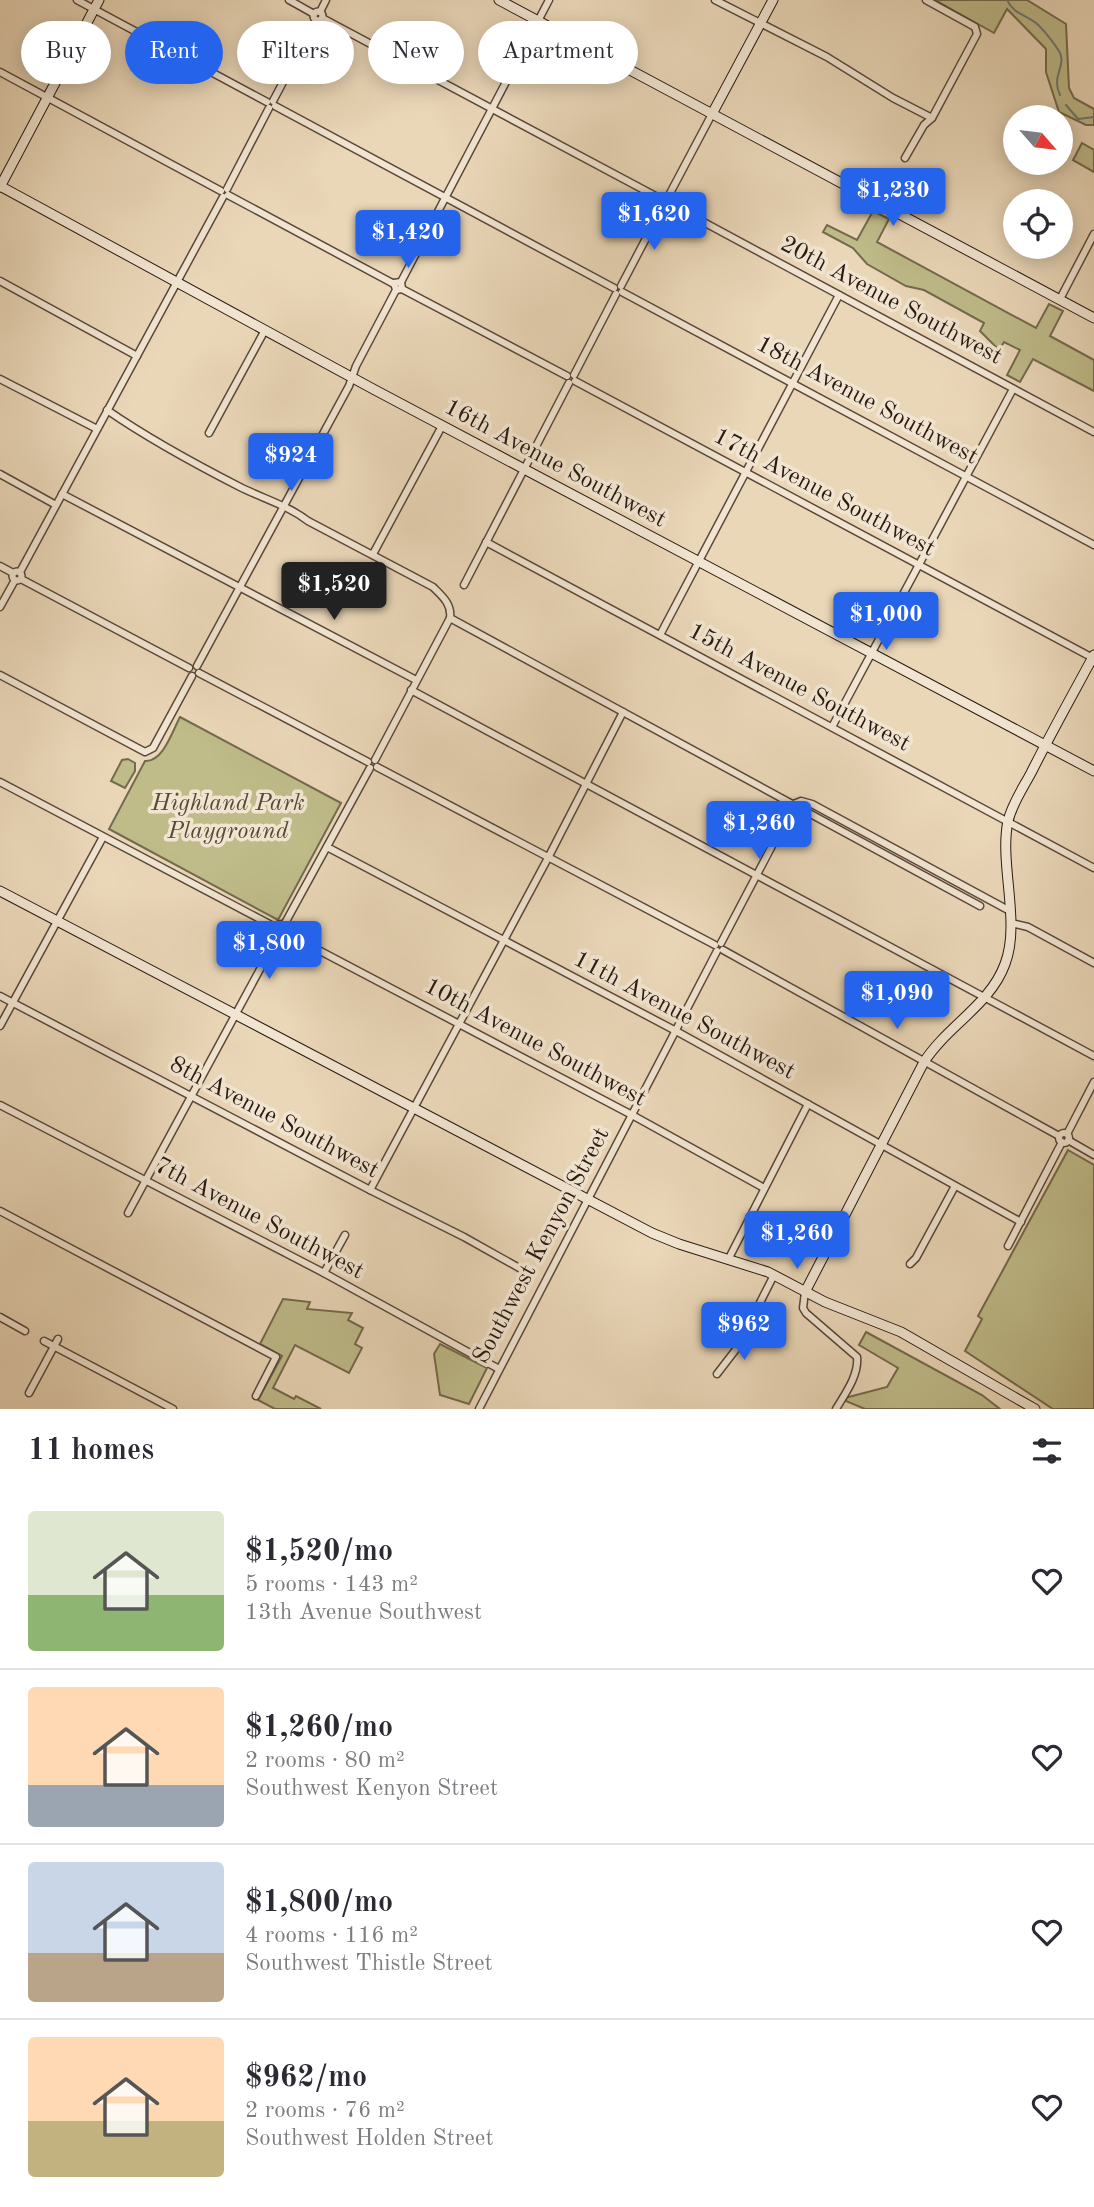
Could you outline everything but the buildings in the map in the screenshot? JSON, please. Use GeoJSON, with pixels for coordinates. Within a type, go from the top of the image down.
{"type":"FeatureCollection","features":[{"type":"Feature","properties":{"kind":"street","name":"18th Avenue Southwest"},"geometry":{"type":"LineString","coordinates":[[77,0],[1094,545]]}},
{"type":"Feature","properties":{"kind":"street"},"geometry":{"type":"LineString","coordinates":[[0,186],[99,0]]}},
{"type":"Feature","properties":{"kind":"street","name":"20th Avenue Southwest"},"geometry":{"type":"LineString","coordinates":[[289,0],[1094,432]]}},
{"type":"Feature","properties":{"kind":"street"},"geometry":{"type":"LineString","coordinates":[[0,607],[327,0]]}},
{"type":"Feature","properties":{"kind":"street"},"geometry":{"type":"LineString","coordinates":[[499,0],[538,21],[549,0]]}},
{"type":"Feature","properties":{"kind":"street"},"geometry":{"type":"LineString","coordinates":[[715,0],[827,57],[932,118]]}},
{"type":"Feature","properties":{"kind":"street"},"geometry":{"type":"LineString","coordinates":[[464,585],[773,0]]}},
{"type":"Feature","properties":{"kind":"street"},"geometry":{"type":"LineString","coordinates":[[905,158],[924,125],[932,118],[977,31],[975,27],[926,0]]}},
{"type":"Feature","properties":{"kind":"street","name":"17th Avenue Southwest"},"geometry":{"type":"LineString","coordinates":[[0,72],[1093,657]]}},
{"type":"Feature","properties":{"kind":"street"},"geometry":{"type":"LineString","coordinates":[[638,74],[1094,318]]}},
{"type":"Feature","properties":{"kind":"street"},"geometry":{"type":"LineString","coordinates":[[0,675],[147,751],[153,748],[285,505],[352,378],[355,366],[505,84]]}},
{"type":"Feature","properties":{"kind":"street","name":"16th Avenue Southwest"},"geometry":{"type":"LineString","coordinates":[[0,186],[524,470],[870,654],[1094,769]]}},
{"type":"Feature","properties":{"kind":"street"},"geometry":{"type":"LineString","coordinates":[[1060,299],[1094,234]]}},
{"type":"Feature","properties":{"kind":"street"},"geometry":{"type":"LineString","coordinates":[[0,281],[137,356]]}},
{"type":"Feature","properties":{"kind":"street"},"geometry":{"type":"LineString","coordinates":[[660,635],[839,295]]}},
{"type":"Feature","properties":{"kind":"street"},"geometry":{"type":"LineString","coordinates":[[209,433],[265,330]]}},
{"type":"Feature","properties":{"kind":"street"},"geometry":{"type":"LineString","coordinates":[[0,379],[97,429]]}},
{"type":"Feature","properties":{"kind":"street"},"geometry":{"type":"LineString","coordinates":[[832,727],[1013,389]]}},
{"type":"Feature","properties":{"kind":"street"},"geometry":{"type":"LineString","coordinates":[[107,410],[224,478],[285,505],[308,521],[433,587],[449,605],[450,618],[284,925],[286,933],[278,936],[128,1213]]}},
{"type":"Feature","properties":{"kind":"street"},"geometry":{"type":"LineString","coordinates":[[373,554],[442,426]]}},
{"type":"Feature","properties":{"kind":"street"},"geometry":{"type":"LineString","coordinates":[[0,474],[56,505]]}},
{"type":"Feature","properties":{"kind":"street"},"geometry":{"type":"LineString","coordinates":[[62,494],[416,680]]}},
{"type":"Feature","properties":{"kind":"street","name":"15th Avenue Southwest"},"geometry":{"type":"LineString","coordinates":[[486,542],[1094,868]]}},
{"type":"Feature","properties":{"kind":"street"},"geometry":{"type":"LineString","coordinates":[[0,566],[719,947],[1094,1154]]}},
{"type":"Feature","properties":{"kind":"street"},"geometry":{"type":"LineString","coordinates":[[450,618],[980,906]]}},
{"type":"Feature","properties":{"kind":"street"},"geometry":{"type":"LineString","coordinates":[[836,1409],[849,1386],[858,1363],[857,1357],[806,1313],[803,1308],[805,1292],[924,1062],[939,1042],[997,983],[1006,963],[1010,923],[1008,822],[1045,745],[1093,657]]}},
{"type":"Feature","properties":{"kind":"street"},"geometry":{"type":"LineString","coordinates":[[411,690],[1094,1056]]}},
{"type":"Feature","properties":{"kind":"street"},"geometry":{"type":"LineString","coordinates":[[370,1190],[548,858],[622,712]]}},
{"type":"Feature","properties":{"kind":"street"},"geometry":{"type":"LineString","coordinates":[[0,782],[275,927]]}},
{"type":"Feature","properties":{"kind":"street"},"geometry":{"type":"LineString","coordinates":[[794,804],[801,801],[812,804],[1010,911]]}},
{"type":"Feature","properties":{"kind":"street","name":"Southwest Kenyon Street"},"geometry":{"type":"LineString","coordinates":[[479,1409],[794,804]]}},
{"type":"Feature","properties":{"kind":"street"},"geometry":{"type":"LineString","coordinates":[[0,1026],[103,837]]}},
{"type":"Feature","properties":{"kind":"street","name":"11th Avenue Southwest"},"geometry":{"type":"LineString","coordinates":[[327,847],[676,1031],[1021,1222]]}},
{"type":"Feature","properties":{"kind":"street"},"geometry":{"type":"LineString","coordinates":[[0,891],[652,1233],[774,1275],[825,1302],[901,1332],[1021,1405],[1035,1409]]}},
{"type":"Feature","properties":{"kind":"street"},"geometry":{"type":"LineString","coordinates":[[1010,923],[1028,927],[1094,963]]}},
{"type":"Feature","properties":{"kind":"street"},"geometry":{"type":"LineString","coordinates":[[275,927],[284,925]]}},
{"type":"Feature","properties":{"kind":"street"},"geometry":{"type":"LineString","coordinates":[[275,927],[278,936]]}},
{"type":"Feature","properties":{"kind":"street","name":"10th Avenue Southwest"},"geometry":{"type":"LineString","coordinates":[[286,933],[632,1115],[764,1188]]}},
{"type":"Feature","properties":{"kind":"street","name":"8th Avenue Southwest"},"geometry":{"type":"LineString","coordinates":[[0,996],[464,1237],[530,1274]]}},
{"type":"Feature","properties":{"kind":"street"},"geometry":{"type":"LineString","coordinates":[[1008,1246],[1094,1082]]}},
{"type":"Feature","properties":{"kind":"street"},"geometry":{"type":"LineString","coordinates":[[728,1260],[808,1104]]}},
{"type":"Feature","properties":{"kind":"street","name":"7th Avenue Southwest"},"geometry":{"type":"LineString","coordinates":[[0,1105],[324,1273],[499,1368]]}},
{"type":"Feature","properties":{"kind":"street"},"geometry":{"type":"LineString","coordinates":[[910,1264],[916,1258],[955,1186]]}},
{"type":"Feature","properties":{"kind":"street"},"geometry":{"type":"LineString","coordinates":[[0,1211],[276,1357],[256,1396]]}},
{"type":"Feature","properties":{"kind":"street"},"geometry":{"type":"LineString","coordinates":[[324,1273],[345,1235]]}},
{"type":"Feature","properties":{"kind":"street"},"geometry":{"type":"LineString","coordinates":[[717,1374],[737,1348],[774,1275]]}},
{"type":"Feature","properties":{"kind":"street"},"geometry":{"type":"LineString","coordinates":[[0,1317],[25,1331]]}},
{"type":"Feature","properties":{"kind":"street"},"geometry":{"type":"LineString","coordinates":[[29,1393],[58,1339]]}},
{"type":"Feature","properties":{"kind":"street"},"geometry":{"type":"LineString","coordinates":[[44,1341],[173,1409]]}},
{"type":"Feature","properties":{"kind":"green space"},"geometry":{"type":"Polygon","coordinates":[[[935,0],[1027,0],[1066,24],[1069,88],[1074,98],[1094,109],[1094,125],[1086,125],[1073,119],[1073,105],[1057,105],[1046,72],[1046,49],[1007,9],[994,33],[935,0]]]}},
{"type":"Feature","properties":{"kind":"green space"},"geometry":{"type":"Polygon","coordinates":[[[1082,143],[1094,150],[1094,172],[1073,160],[1082,143]]]}},
{"type":"Feature","properties":{"kind":"green space"},"geometry":{"type":"Polygon","coordinates":[[[873,211],[889,219],[877,242],[1036,328],[1049,304],[1063,311],[1050,336],[1094,360],[1094,391],[1033,359],[1020,382],[1007,375],[1020,350],[1004,342],[999,350],[980,331],[984,323],[924,290],[906,286],[867,264],[853,248],[823,232],[827,225],[857,240],[873,211]]]}},
{"type":"Feature","properties":{"kind":"green space","name":"Highland Park Playground"},"geometry":{"type":"Polygon","coordinates":[[[180,717],[341,803],[278,920],[109,829],[145,761],[157,757],[162,751],[180,717]]]}},
{"type":"Feature","properties":{"kind":"green space"},"geometry":{"type":"Polygon","coordinates":[[[128,759],[135,763],[135,771],[125,788],[111,781],[122,760],[128,759]]]}},
{"type":"Feature","properties":{"kind":"green space"},"geometry":{"type":"Polygon","coordinates":[[[1068,1150],[1094,1165],[1094,1409],[1053,1409],[965,1351],[982,1319],[978,1316],[1068,1150]]]}},
{"type":"Feature","properties":{"kind":"green space"},"geometry":{"type":"Polygon","coordinates":[[[283,1299],[310,1302],[307,1309],[352,1313],[348,1320],[363,1328],[355,1344],[362,1348],[349,1373],[295,1345],[273,1388],[321,1409],[275,1409],[258,1400],[282,1356],[260,1344],[283,1299]]]}},
{"type":"Feature","properties":{"kind":"green space"},"geometry":{"type":"Polygon","coordinates":[[[866,1332],[982,1395],[1000,1409],[865,1409],[841,1399],[887,1387],[898,1368],[859,1345],[866,1332]]]}},
{"type":"Feature","properties":{"kind":"green space"},"geometry":{"type":"Polygon","coordinates":[[[440,1344],[487,1368],[469,1404],[440,1395],[434,1354],[440,1344]]]}},
{"type":"Feature","properties":{"kind":"waterway"},"geometry":{"type":"LineString","coordinates":[[1007,0],[1016,11],[1039,26],[1060,53],[1057,82],[1060,95]]}},
{"type":"Feature","properties":{"kind":"waterway"},"geometry":{"type":"LineString","coordinates":[[1073,113],[1078,119],[1094,117]]}}]}
